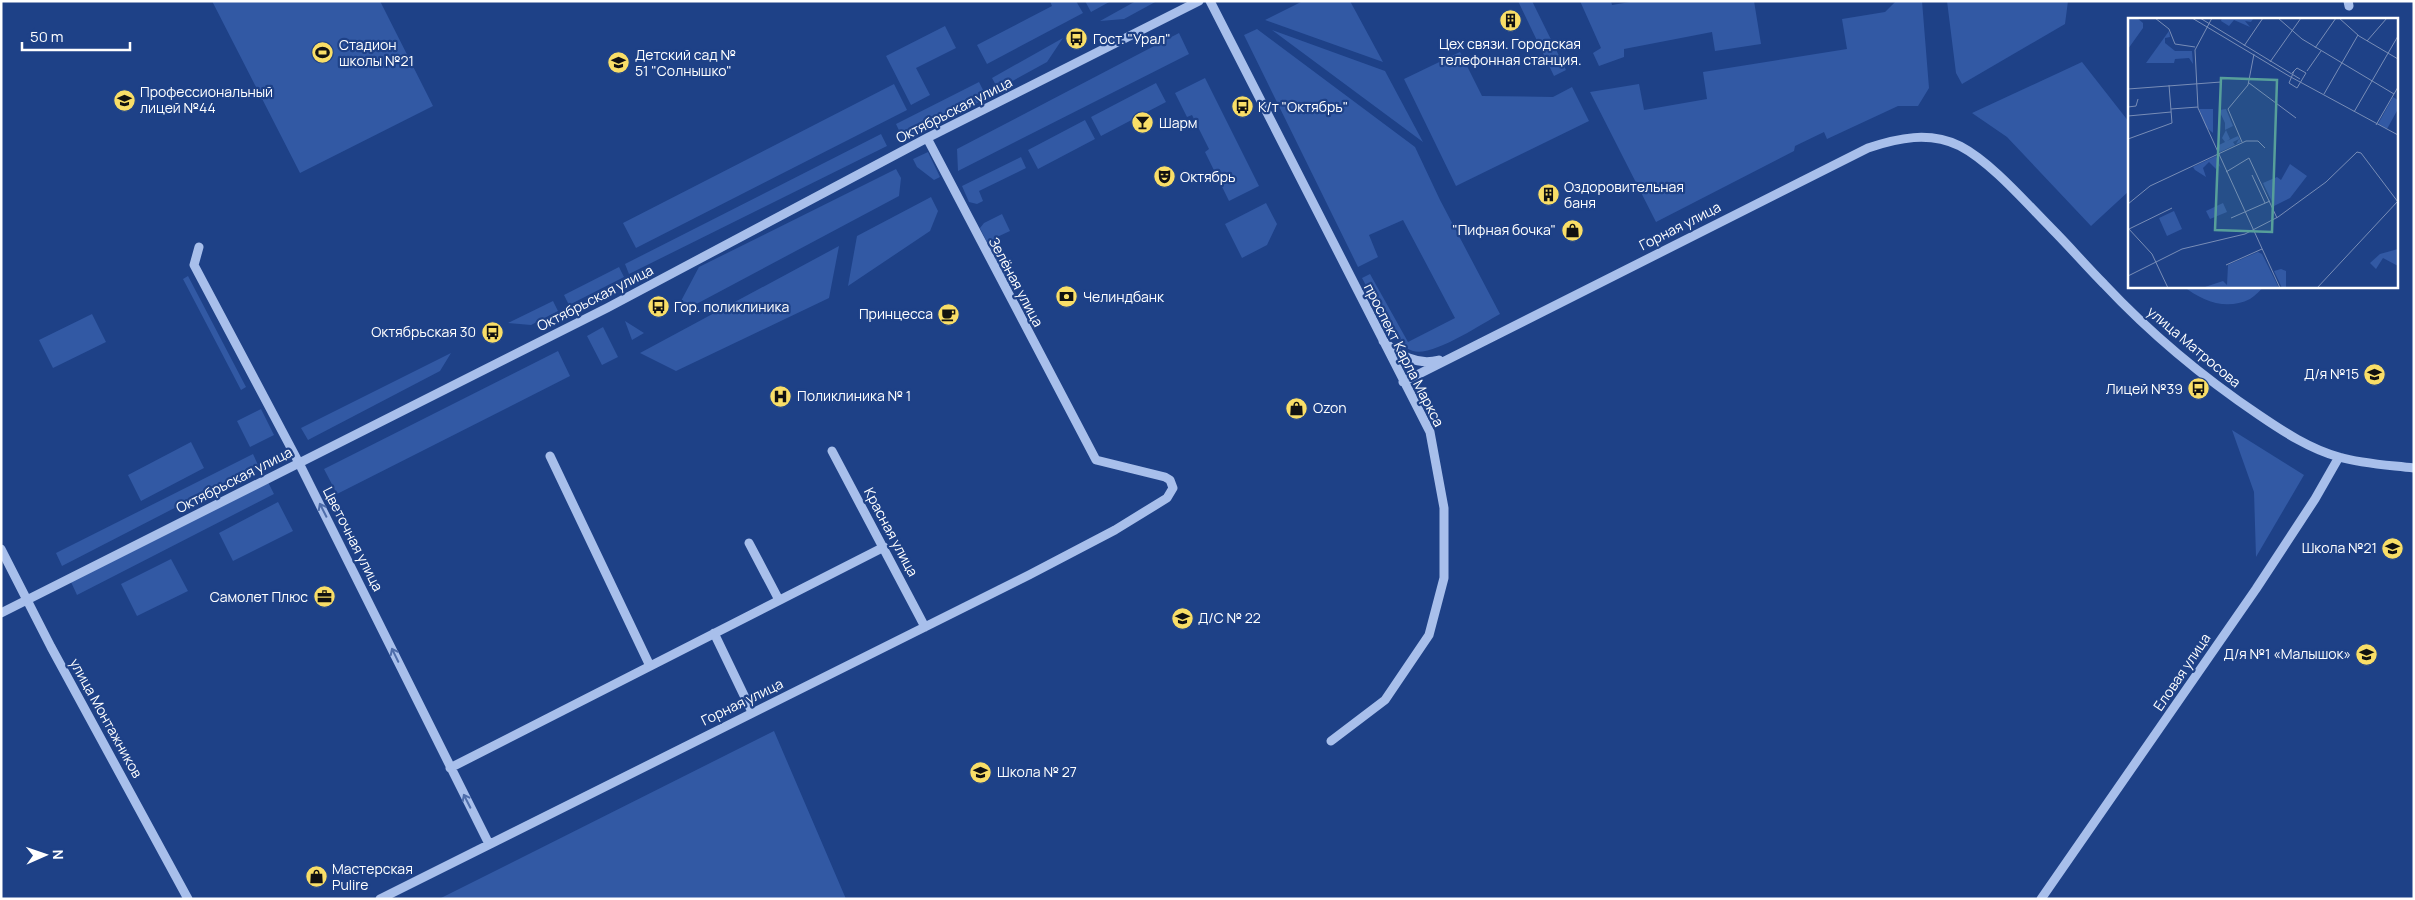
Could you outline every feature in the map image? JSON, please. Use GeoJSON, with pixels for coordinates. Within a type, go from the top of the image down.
{"type":"FeatureCollection","features":[{"type":"Feature","properties":{"kind":"street","name":"Октябрьская улица"},"geometry":{"type":"LineString","coordinates":[[1,613],[607,308],[927,138],[1199,1]]}},
{"type":"Feature","properties":{"kind":"street","name":"проспект Карла Маркса"},"geometry":{"type":"LineString","coordinates":[[1210,1],[1430,432],[1444,508],[1444,578],[1429,635],[1385,700],[1331,741]]}},
{"type":"Feature","properties":{"kind":"street","name":"Горная улица"},"geometry":{"type":"LineString","coordinates":[[1403,382],[1868,148],[1899,138],[1917,137],[1959,146],[1976,157]]}},
{"type":"Feature","properties":{"kind":"street","name":"Зелёная улица"},"geometry":{"type":"LineString","coordinates":[[927,138],[1096,460],[1158,475],[1170,480],[1173,488],[1167,498],[1115,530]]}},
{"type":"Feature","properties":{"kind":"street","name":"улица Матросова"},"geometry":{"type":"LineString","coordinates":[[1976,157],[2006,183],[2073,250],[2104,285],[2156,334],[2233,398],[2288,435],[2339,457],[2414,468]]}},
{"type":"Feature","properties":{"kind":"street","name":"Цветочная улица"},"geometry":{"type":"LineString","coordinates":[[199,248],[194,265],[299,463],[489,844]]}},
{"type":"Feature","properties":{"kind":"street"},"geometry":{"type":"LineString","coordinates":[[1380,337],[1406,358],[1420,362],[1451,357]]}},
{"type":"Feature","properties":{"kind":"street","name":"Красная улица"},"geometry":{"type":"LineString","coordinates":[[832,451],[925,627]]}},
{"type":"Feature","properties":{"kind":"street"},"geometry":{"type":"LineString","coordinates":[[550,456],[650,666]]}},
{"type":"Feature","properties":{"kind":"street","name":"Еловая улица"},"geometry":{"type":"LineString","coordinates":[[2041,899],[2256,589],[2315,499],[2339,457]]}},
{"type":"Feature","properties":{"kind":"street","name":"Горная улица"},"geometry":{"type":"LineString","coordinates":[[380,899],[1115,530]]}},
{"type":"Feature","properties":{"kind":"street"},"geometry":{"type":"LineString","coordinates":[[749,543],[780,600]]}},
{"type":"Feature","properties":{"kind":"street"},"geometry":{"type":"LineString","coordinates":[[450,768],[884,547]]}},
{"type":"Feature","properties":{"kind":"street","name":"улица Монтажников"},"geometry":{"type":"LineString","coordinates":[[1,549],[188,899]]}},
{"type":"Feature","properties":{"kind":"street"},"geometry":{"type":"LineString","coordinates":[[714,633],[752,712]]}},
{"type":"Feature","properties":{"kind":"shaded area","name":"Стадион школы №21"},"geometry":{"type":"Polygon","coordinates":[[[212,1],[380,1],[433,106],[300,173],[212,1]]]}},
{"type":"Feature","properties":{"kind":"shaded area"},"geometry":{"type":"Polygon","coordinates":[[[1050,1],[1076,1],[1083,13],[987,64],[977,45],[1052,6],[1050,1]]]}},
{"type":"Feature","properties":{"kind":"shaded area"},"geometry":{"type":"Polygon","coordinates":[[[1085,1],[1111,1],[1091,12],[1085,1]]]}},
{"type":"Feature","properties":{"kind":"shaded area"},"geometry":{"type":"Polygon","coordinates":[[[1136,1],[1157,1],[1124,19],[1100,21],[1136,1]]]}},
{"type":"Feature","properties":{"kind":"shaded area"},"geometry":{"type":"Polygon","coordinates":[[[1303,1],[1350,1],[1383,62],[1265,20],[1303,1]]]}},
{"type":"Feature","properties":{"kind":"shaded area"},"geometry":{"type":"Polygon","coordinates":[[[1518,1],[1532,1],[1566,70],[1554,76],[1518,1]]]}},
{"type":"Feature","properties":{"kind":"shaded area"},"geometry":{"type":"Polygon","coordinates":[[[1580,1],[1611,1],[1612,5],[1636,1],[1754,1],[1761,44],[1715,51],[1712,32],[1624,49],[1624,57],[1599,66],[1593,53],[1601,48],[1580,1]]]}},
{"type":"Feature","properties":{"kind":"shaded area"},"geometry":{"type":"Polygon","coordinates":[[[1896,1],[1922,1],[1929,88],[1918,106],[1898,106],[1827,139],[1824,132],[1795,146],[1794,151],[1656,222],[1590,92],[1639,84],[1644,110],[1707,99],[1703,72],[1847,49],[1842,19],[1885,12],[1896,1]]]}},
{"type":"Feature","properties":{"kind":"shaded area"},"geometry":{"type":"Polygon","coordinates":[[[1947,1],[2068,1],[2065,24],[1962,84],[1956,73],[1947,1]]]}},
{"type":"Feature","properties":{"kind":"shaded area"},"geometry":{"type":"Polygon","coordinates":[[[945,26],[956,48],[916,68],[930,95],[911,105],[886,56],[945,26]]]}},
{"type":"Feature","properties":{"kind":"shaded area"},"geometry":{"type":"Polygon","coordinates":[[[1257,29],[1415,147],[1440,200],[1500,314],[1444,345],[1422,352],[1413,351],[1405,347],[1394,338],[1362,278],[1370,274],[1408,342],[1455,318],[1403,220],[1369,235],[1378,257],[1358,267],[1244,35],[1257,29]]]}},
{"type":"Feature","properties":{"kind":"shaded area"},"geometry":{"type":"Polygon","coordinates":[[[1272,30],[1385,71],[1423,142],[1272,30]]]}},
{"type":"Feature","properties":{"kind":"shaded area"},"geometry":{"type":"Polygon","coordinates":[[[1179,33],[1189,54],[958,171],[957,149],[1179,33]]]}},
{"type":"Feature","properties":{"kind":"shaded area"},"geometry":{"type":"Polygon","coordinates":[[[1063,38],[1047,62],[998,89],[992,78],[1063,38]]]}},
{"type":"Feature","properties":{"kind":"shaded area"},"geometry":{"type":"Polygon","coordinates":[[[1460,52],[1482,96],[1553,97],[1572,87],[1589,121],[1456,186],[1404,79],[1460,52]]]}},
{"type":"Feature","properties":{"kind":"shaded area"},"geometry":{"type":"Polygon","coordinates":[[[2082,62],[2128,121],[2128,192],[2091,226],[2007,137],[1972,113],[2082,62]]]}},
{"type":"Feature","properties":{"kind":"shaded area"},"geometry":{"type":"Polygon","coordinates":[[[1205,78],[1259,186],[1229,201],[1205,152],[1209,149],[1192,115],[1187,117],[1175,93],[1205,78]]]}},
{"type":"Feature","properties":{"kind":"shaded area"},"geometry":{"type":"Polygon","coordinates":[[[979,82],[987,98],[904,141],[896,124],[979,82]]]}},
{"type":"Feature","properties":{"kind":"shaded area"},"geometry":{"type":"Polygon","coordinates":[[[1156,83],[1166,102],[1101,136],[1091,117],[1156,83]]]}},
{"type":"Feature","properties":{"kind":"shaded area"},"geometry":{"type":"Polygon","coordinates":[[[894,84],[907,110],[636,248],[623,223],[894,84]]]}},
{"type":"Feature","properties":{"kind":"shaded area"},"geometry":{"type":"Polygon","coordinates":[[[1085,120],[1095,139],[1038,169],[1028,150],[1085,120]]]}},
{"type":"Feature","properties":{"kind":"shaded area"},"geometry":{"type":"Polygon","coordinates":[[[881,134],[887,146],[629,274],[625,264],[881,134]]]}},
{"type":"Feature","properties":{"kind":"shaded area"},"geometry":{"type":"Polygon","coordinates":[[[928,152],[940,177],[934,180],[917,167],[913,159],[928,152]]]}},
{"type":"Feature","properties":{"kind":"shaded area"},"geometry":{"type":"Polygon","coordinates":[[[1021,157],[1026,168],[979,191],[983,201],[977,204],[969,202],[962,186],[1021,157]]]}},
{"type":"Feature","properties":{"kind":"shaded area"},"geometry":{"type":"Polygon","coordinates":[[[896,169],[901,178],[899,196],[687,309],[681,301],[699,267],[896,169]]]}},
{"type":"Feature","properties":{"kind":"shaded area"},"geometry":{"type":"Polygon","coordinates":[[[931,197],[938,211],[930,231],[848,286],[857,236],[931,197]]]}},
{"type":"Feature","properties":{"kind":"shaded area"},"geometry":{"type":"Polygon","coordinates":[[[1266,203],[1277,224],[1267,245],[1242,258],[1225,224],[1266,203]]]}},
{"type":"Feature","properties":{"kind":"shaded area"},"geometry":{"type":"Polygon","coordinates":[[[1002,214],[1010,231],[997,237],[1017,279],[1008,284],[980,228],[984,223],[1002,214]]]}},
{"type":"Feature","properties":{"kind":"shaded area"},"geometry":{"type":"Polygon","coordinates":[[[839,246],[829,298],[676,371],[640,353],[839,246]]]}},
{"type":"Feature","properties":{"kind":"shaded area"},"geometry":{"type":"Polygon","coordinates":[[[619,267],[624,277],[569,305],[564,295],[619,267]]]}},
{"type":"Feature","properties":{"kind":"shaded area"},"geometry":{"type":"Polygon","coordinates":[[[188,276],[246,387],[241,390],[183,279],[188,276]]]}},
{"type":"Feature","properties":{"kind":"shaded area"},"geometry":{"type":"Polygon","coordinates":[[[2186,288],[2263,288],[2250,299],[2232,304],[2215,303],[2186,288]]]}},
{"type":"Feature","properties":{"kind":"shaded area"},"geometry":{"type":"Polygon","coordinates":[[[553,301],[558,311],[531,325],[508,323],[553,301]]]}},
{"type":"Feature","properties":{"kind":"shaded area"},"geometry":{"type":"Polygon","coordinates":[[[92,314],[106,342],[53,368],[39,340],[92,314]]]}},
{"type":"Feature","properties":{"kind":"shaded area"},"geometry":{"type":"Polygon","coordinates":[[[625,321],[644,333],[632,340],[625,321]]]}},
{"type":"Feature","properties":{"kind":"shaded area"},"geometry":{"type":"Polygon","coordinates":[[[603,327],[618,357],[602,365],[587,336],[603,327]]]}},
{"type":"Feature","properties":{"kind":"shaded area"},"geometry":{"type":"Polygon","coordinates":[[[558,351],[570,376],[337,494],[324,469],[558,351]]]}},
{"type":"Feature","properties":{"kind":"shaded area"},"geometry":{"type":"Polygon","coordinates":[[[451,353],[440,371],[308,440],[301,428],[451,353]]]}},
{"type":"Feature","properties":{"kind":"shaded area"},"geometry":{"type":"Polygon","coordinates":[[[261,409],[274,435],[250,447],[237,421],[261,409]]]}},
{"type":"Feature","properties":{"kind":"shaded area"},"geometry":{"type":"Polygon","coordinates":[[[2232,430],[2304,475],[2256,557],[2254,492],[2232,430]]]}},
{"type":"Feature","properties":{"kind":"shaded area"},"geometry":{"type":"Polygon","coordinates":[[[191,442],[204,468],[141,501],[128,475],[191,442]]]}},
{"type":"Feature","properties":{"kind":"shaded area"},"geometry":{"type":"Polygon","coordinates":[[[253,454],[258,465],[62,566],[56,553],[253,454]]]}},
{"type":"Feature","properties":{"kind":"shaded area"},"geometry":{"type":"Polygon","coordinates":[[[268,482],[274,494],[77,595],[71,582],[268,482]]]}},
{"type":"Feature","properties":{"kind":"shaded area"},"geometry":{"type":"Polygon","coordinates":[[[278,502],[293,531],[233,561],[219,533],[278,502]]]}},
{"type":"Feature","properties":{"kind":"shaded area"},"geometry":{"type":"Polygon","coordinates":[[[171,559],[188,591],[137,616],[121,584],[171,559]]]}},
{"type":"Feature","properties":{"kind":"shaded area"},"geometry":{"type":"Polygon","coordinates":[[[774,731],[846,899],[439,899],[774,731]]]}},
{"type":"Feature","properties":{"kind":"place","name":"Цех связи. Городская телефонная станция."},"geometry":{"type":"Point","coordinates":[1510,21]}},
{"type":"Feature","properties":{"kind":"place","name":"Гост. \"Урал\""},"geometry":{"type":"Point","coordinates":[1077,39]}},
{"type":"Feature","properties":{"kind":"place","name":"Стадион школы №21"},"geometry":{"type":"Point","coordinates":[323,53]}},
{"type":"Feature","properties":{"kind":"place","name":"Детский сад № 51 \"Солнышко\""},"geometry":{"type":"Point","coordinates":[619,63]}},
{"type":"Feature","properties":{"kind":"place","name":"Профессиональный лицей №44"},"geometry":{"type":"Point","coordinates":[124,100]}},
{"type":"Feature","properties":{"kind":"place","name":"К/т \"Октябрь\""},"geometry":{"type":"Point","coordinates":[1242,107]}},
{"type":"Feature","properties":{"kind":"place","name":"Шарм"},"geometry":{"type":"Point","coordinates":[1143,123]}},
{"type":"Feature","properties":{"kind":"place","name":"Октябрь"},"geometry":{"type":"Point","coordinates":[1164,177]}},
{"type":"Feature","properties":{"kind":"place","name":"Оздоровительная баня"},"geometry":{"type":"Point","coordinates":[1548,195]}},
{"type":"Feature","properties":{"kind":"place","name":"\"Пифная бочка\""},"geometry":{"type":"Point","coordinates":[1572,230]}},
{"type":"Feature","properties":{"kind":"place","name":"Челиндбанк"},"geometry":{"type":"Point","coordinates":[1067,297]}},
{"type":"Feature","properties":{"kind":"place","name":"Гор. поликлиника"},"geometry":{"type":"Point","coordinates":[658,307]}},
{"type":"Feature","properties":{"kind":"place","name":"Принцесса"},"geometry":{"type":"Point","coordinates":[949,314]}},
{"type":"Feature","properties":{"kind":"place","name":"Октябрьская 30"},"geometry":{"type":"Point","coordinates":[492,332]}},
{"type":"Feature","properties":{"kind":"place","name":"Д/я №15"},"geometry":{"type":"Point","coordinates":[2375,374]}},
{"type":"Feature","properties":{"kind":"place","name":"Лицей №39"},"geometry":{"type":"Point","coordinates":[2199,389]}},
{"type":"Feature","properties":{"kind":"place","name":"Поликлиника № 1"},"geometry":{"type":"Point","coordinates":[781,396]}},
{"type":"Feature","properties":{"kind":"place","name":"Ozon"},"geometry":{"type":"Point","coordinates":[1297,408]}},
{"type":"Feature","properties":{"kind":"place","name":"Школа №21"},"geometry":{"type":"Point","coordinates":[2393,548]}},
{"type":"Feature","properties":{"kind":"place","name":"Самолет Плюс"},"geometry":{"type":"Point","coordinates":[324,597]}},
{"type":"Feature","properties":{"kind":"place","name":"Д/С № 22"},"geometry":{"type":"Point","coordinates":[1182,618]}},
{"type":"Feature","properties":{"kind":"place","name":"Д/я №1 «Малышок»"},"geometry":{"type":"Point","coordinates":[2367,654]}},
{"type":"Feature","properties":{"kind":"place","name":"Школа № 27"},"geometry":{"type":"Point","coordinates":[981,772]}},
{"type":"Feature","properties":{"kind":"place","name":"Мастерская Pulire"},"geometry":{"type":"Point","coordinates":[316,877]}}]}
